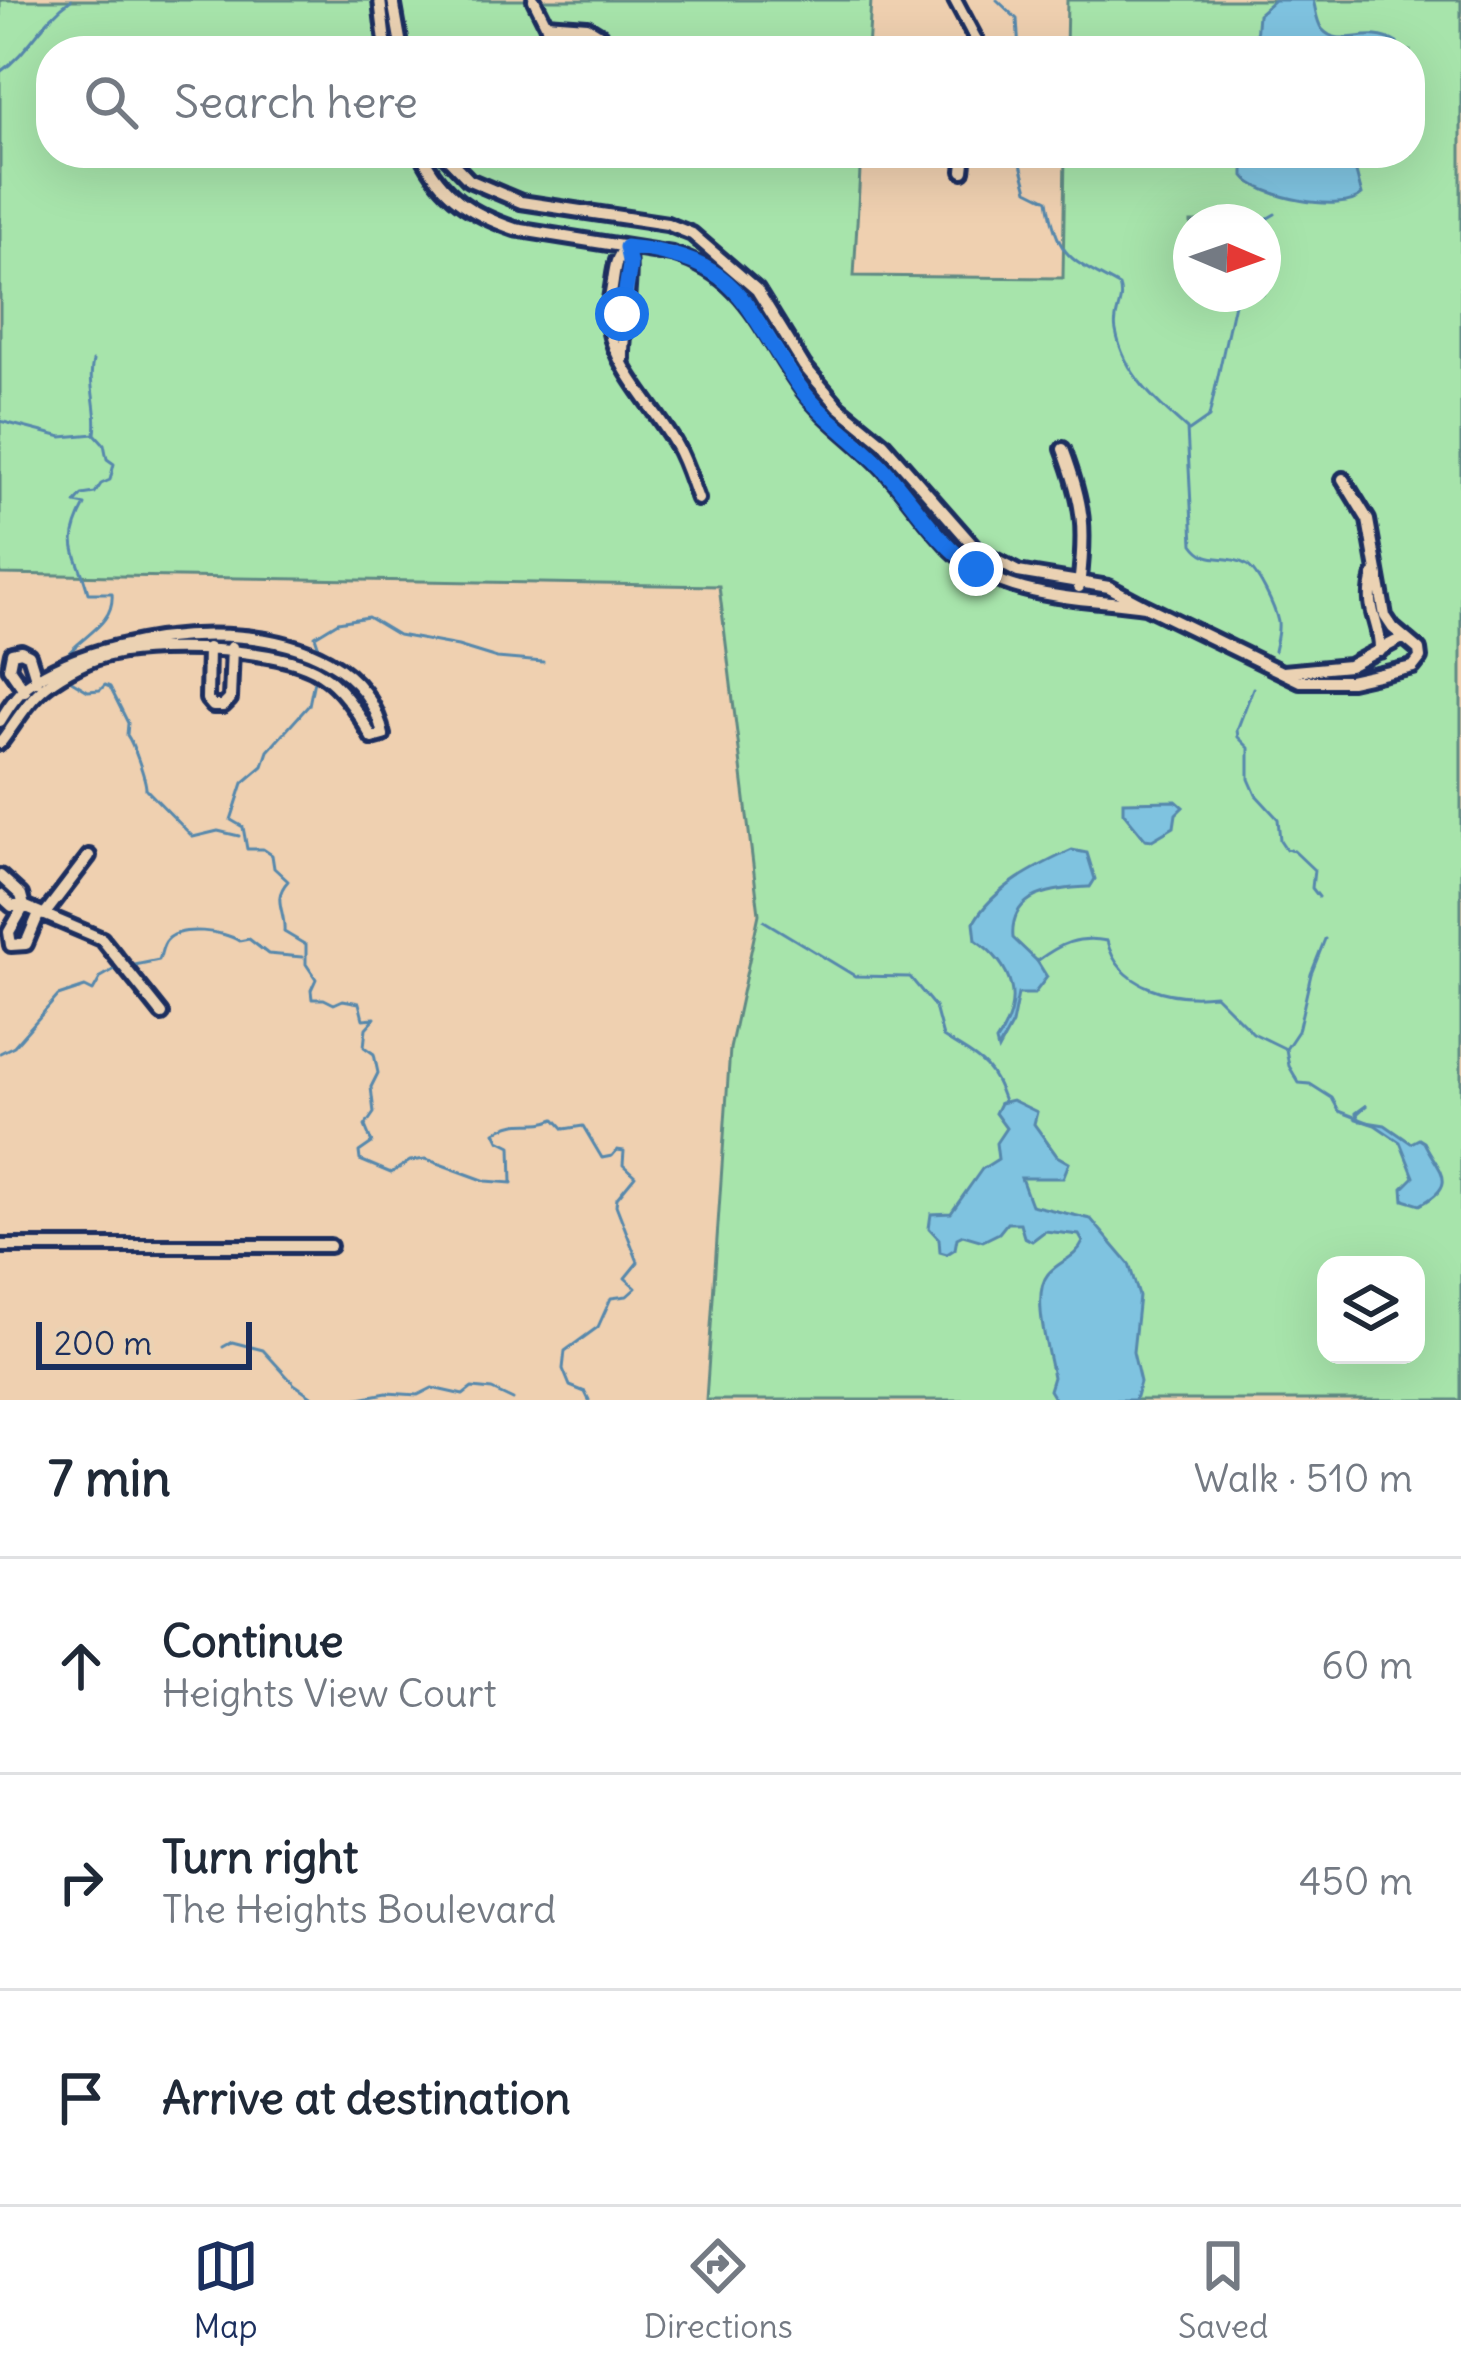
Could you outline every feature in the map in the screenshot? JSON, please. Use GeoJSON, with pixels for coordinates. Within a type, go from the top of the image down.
{"type":"FeatureCollection","features":[{"type":"Feature","properties":{"kind":"street"},"geometry":{"type":"LineString","coordinates":[[380,0],[384,36]]}},
{"type":"Feature","properties":{"kind":"street"},"geometry":{"type":"LineString","coordinates":[[393,0],[399,36]]}},
{"type":"Feature","properties":{"kind":"street"},"geometry":{"type":"LineString","coordinates":[[534,0],[550,36]]}},
{"type":"Feature","properties":{"kind":"street"},"geometry":{"type":"LineString","coordinates":[[961,4],[975,36]]}},
{"type":"Feature","properties":{"kind":"street"},"geometry":{"type":"LineString","coordinates":[[546,24],[587,27],[599,36]]}},
{"type":"Feature","properties":{"kind":"street"},"geometry":{"type":"LineString","coordinates":[[457,168],[469,180],[520,202],[685,230],[757,290],[808,371],[839,407],[884,443],[966,540],[1018,572],[1078,590]]}},
{"type":"Feature","properties":{"kind":"street"},"geometry":{"type":"LineString","coordinates":[[429,169],[464,208],[515,229],[694,261],[718,276],[747,301],[797,381],[827,417],[881,466],[952,550],[976,569],[1016,588],[1115,590],[1300,681],[1326,684],[1408,669],[1418,662],[1420,653],[1385,616],[1368,520],[1343,479]]}},
{"type":"Feature","properties":{"kind":"street"},"geometry":{"type":"LineString","coordinates":[[515,229],[520,202]]}},
{"type":"Feature","properties":{"kind":"street"},"geometry":{"type":"LineString","coordinates":[[630,219],[626,247],[617,256],[608,320],[622,359],[679,449],[698,499]]}},
{"type":"Feature","properties":{"kind":"street"},"geometry":{"type":"LineString","coordinates":[[718,276],[728,262]]}},
{"type":"Feature","properties":{"kind":"street"},"geometry":{"type":"LineString","coordinates":[[797,381],[808,371]]}},
{"type":"Feature","properties":{"kind":"street"},"geometry":{"type":"LineString","coordinates":[[1063,449],[1082,504],[1078,590]]}},
{"type":"Feature","properties":{"kind":"street"},"geometry":{"type":"LineString","coordinates":[[906,495],[919,484]]}},
{"type":"Feature","properties":{"kind":"street"},"geometry":{"type":"LineString","coordinates":[[976,569],[984,555]]}},
{"type":"Feature","properties":{"kind":"street"},"geometry":{"type":"LineString","coordinates":[[1375,572],[1368,601],[1380,652]]}},
{"type":"Feature","properties":{"kind":"street"},"geometry":{"type":"LineString","coordinates":[[1279,672],[1340,669],[1404,637]]}},
{"type":"Feature","properties":{"kind":"street"},"geometry":{"type":"LineString","coordinates":[[208,638],[208,699],[213,706],[223,706],[230,699],[232,638]]}},
{"type":"Feature","properties":{"kind":"street"},"geometry":{"type":"LineString","coordinates":[[0,721],[40,684],[92,657],[147,639],[232,638],[287,644],[313,653],[360,688],[381,722],[383,735],[372,738],[324,676],[270,653],[138,651],[92,657]]}},
{"type":"Feature","properties":{"kind":"street"},"geometry":{"type":"LineString","coordinates":[[284,658],[287,644]]}},
{"type":"Feature","properties":{"kind":"street"},"geometry":{"type":"LineString","coordinates":[[28,694],[9,668],[13,653],[28,655],[40,684]]}},
{"type":"Feature","properties":{"kind":"street"},"geometry":{"type":"LineString","coordinates":[[347,700],[360,688]]}},
{"type":"Feature","properties":{"kind":"street"},"geometry":{"type":"LineString","coordinates":[[0,743],[28,694]]}},
{"type":"Feature","properties":{"kind":"street"},"geometry":{"type":"LineString","coordinates":[[0,875],[21,896],[24,906],[9,932],[11,945],[26,944],[41,914],[89,856]]}},
{"type":"Feature","properties":{"kind":"street"},"geometry":{"type":"LineString","coordinates":[[0,895],[12,906],[24,906],[102,939],[162,1014]]}},
{"type":"Feature","properties":{"kind":"street"},"geometry":{"type":"LineString","coordinates":[[0,1246],[330,1246]]}},
{"type":"Feature","properties":{"kind":"green space"},"geometry":{"type":"Polygon","coordinates":[[[0,0],[871,0],[869,36],[36,36],[36,168],[860,168],[854,276],[1063,278],[1065,168],[1425,168],[1425,36],[1066,36],[1067,0],[1461,0],[1461,1400],[706,1400],[730,1049],[759,914],[719,586],[0,574],[0,0]]]}},
{"type":"Feature","properties":{"kind":"water"},"geometry":{"type":"Polygon","coordinates":[[[1274,0],[1313,0],[1320,26],[1332,36],[1256,36],[1258,14],[1274,0]]]}},
{"type":"Feature","properties":{"kind":"water"},"geometry":{"type":"Polygon","coordinates":[[[1244,168],[1355,168],[1362,195],[1320,203],[1266,190],[1244,176],[1244,168]]]}},
{"type":"Feature","properties":{"kind":"water"},"geometry":{"type":"Polygon","coordinates":[[[1176,801],[1183,807],[1174,827],[1152,840],[1145,839],[1123,812],[1123,802],[1176,801]]]}},
{"type":"Feature","properties":{"kind":"water"},"geometry":{"type":"Polygon","coordinates":[[[1072,850],[1087,853],[1095,879],[1090,887],[1038,896],[1019,910],[1013,938],[1047,977],[1034,994],[1018,994],[1012,1024],[998,1050],[996,1042],[1010,1012],[1011,985],[999,961],[976,940],[974,922],[1005,888],[1072,850]]]}},
{"type":"Feature","properties":{"kind":"water"},"geometry":{"type":"Polygon","coordinates":[[[1012,1100],[1037,1112],[1034,1124],[1057,1156],[1069,1163],[1063,1178],[1021,1178],[1031,1205],[1091,1219],[1129,1264],[1139,1296],[1133,1352],[1140,1382],[1135,1400],[1055,1400],[1049,1390],[1053,1377],[1042,1323],[1043,1283],[1080,1247],[1079,1235],[1045,1231],[1032,1241],[1024,1237],[1020,1223],[1007,1223],[983,1241],[963,1235],[957,1238],[955,1249],[947,1254],[940,1252],[939,1239],[929,1228],[931,1214],[951,1213],[982,1169],[998,1159],[996,1143],[1006,1128],[995,1113],[1000,1103],[1012,1100]]]}},
{"type":"Feature","properties":{"kind":"water"},"geometry":{"type":"Polygon","coordinates":[[[1365,1122],[1385,1125],[1411,1143],[1424,1142],[1443,1176],[1433,1197],[1420,1205],[1404,1200],[1403,1188],[1414,1177],[1400,1142],[1365,1122]]]}},
{"type":"Feature","properties":{"kind":"waterway"},"geometry":{"type":"LineString","coordinates":[[0,72],[71,0]]}},
{"type":"Feature","properties":{"kind":"waterway"},"geometry":{"type":"LineString","coordinates":[[997,0],[1017,19],[1018,36]]}},
{"type":"Feature","properties":{"kind":"waterway"},"geometry":{"type":"LineString","coordinates":[[1022,168],[1028,190],[1048,200],[1056,235],[1069,255],[1119,286],[1115,325],[1126,361],[1153,397],[1187,429],[1193,544],[1205,555],[1238,561],[1255,574],[1278,622],[1274,651]]}},
{"type":"Feature","properties":{"kind":"waterway"},"geometry":{"type":"LineString","coordinates":[[1189,431],[1209,417],[1232,312]]}},
{"type":"Feature","properties":{"kind":"waterway"},"geometry":{"type":"LineString","coordinates":[[93,361],[95,434]]}},
{"type":"Feature","properties":{"kind":"waterway"},"geometry":{"type":"LineString","coordinates":[[0,421],[62,437],[95,434],[114,464],[110,480],[75,503],[85,505],[73,541],[88,593],[112,593],[111,604],[102,622],[64,659]]}},
{"type":"Feature","properties":{"kind":"waterway"},"geometry":{"type":"LineString","coordinates":[[320,651],[315,636],[338,622],[368,617],[398,635],[497,658],[543,662]]}},
{"type":"Feature","properties":{"kind":"waterway"},"geometry":{"type":"LineString","coordinates":[[318,661],[309,705],[268,751],[263,766],[243,783],[231,820],[243,827],[247,849],[263,849],[272,855],[274,868],[288,881],[280,900],[284,932],[306,945],[306,964],[316,979],[312,999],[359,1003],[363,1019],[375,1018],[366,1028],[364,1047],[374,1054],[378,1073],[371,1087],[374,1113],[365,1126],[372,1143],[359,1152],[360,1160],[391,1173],[410,1161],[426,1159],[486,1181],[512,1183],[511,1146],[495,1132],[555,1119],[564,1129],[583,1126],[602,1158],[624,1151],[623,1165],[635,1176],[616,1205],[638,1262],[625,1278],[636,1288],[627,1296],[611,1298],[598,1327],[565,1351],[563,1369],[570,1386],[585,1392],[589,1400]]}},
{"type":"Feature","properties":{"kind":"waterway"},"geometry":{"type":"LineString","coordinates":[[68,679],[88,691],[110,687],[128,723],[127,735],[146,789],[193,837],[218,831],[239,836]]}},
{"type":"Feature","properties":{"kind":"waterway"},"geometry":{"type":"LineString","coordinates":[[1253,688],[1237,730],[1249,748],[1249,779],[1256,795],[1278,819],[1286,849],[1314,870],[1312,888],[1319,897]]}},
{"type":"Feature","properties":{"kind":"waterway"},"geometry":{"type":"LineString","coordinates":[[764,921],[855,976],[910,977],[935,1007],[943,1037],[988,1069],[1004,1101]]}},
{"type":"Feature","properties":{"kind":"waterway"},"geometry":{"type":"LineString","coordinates":[[130,966],[159,960],[167,940],[192,931],[249,939],[268,954],[302,957]]}},
{"type":"Feature","properties":{"kind":"waterway"},"geometry":{"type":"LineString","coordinates":[[1325,939],[1298,1031],[1286,1049],[1289,1066],[1299,1083],[1310,1084],[1332,1098],[1339,1111],[1370,1123]]}},
{"type":"Feature","properties":{"kind":"waterway"},"geometry":{"type":"LineString","coordinates":[[1037,961],[1070,942],[1107,941],[1113,957],[1135,980],[1165,993],[1215,995],[1253,1033],[1286,1049]]}},
{"type":"Feature","properties":{"kind":"waterway"},"geometry":{"type":"LineString","coordinates":[[0,1053],[14,1046],[58,996],[85,987],[93,991],[101,977],[120,966]]}},
{"type":"Feature","properties":{"kind":"waterway"},"geometry":{"type":"LineString","coordinates":[[223,1347],[232,1342],[263,1350],[294,1384],[317,1400]]}},
{"type":"Feature","properties":{"kind":"waterway"},"geometry":{"type":"LineString","coordinates":[[348,1400],[387,1393],[418,1395],[432,1388],[463,1395],[472,1388],[492,1390],[513,1400]]}},
{"type":"Feature","properties":{"kind":"route"},"geometry":{"type":"LineString","coordinates":[[622,314],[630,265],[626,247],[658,251],[704,266],[747,301],[803,391],[881,466],[952,550],[976,569]]}}]}
